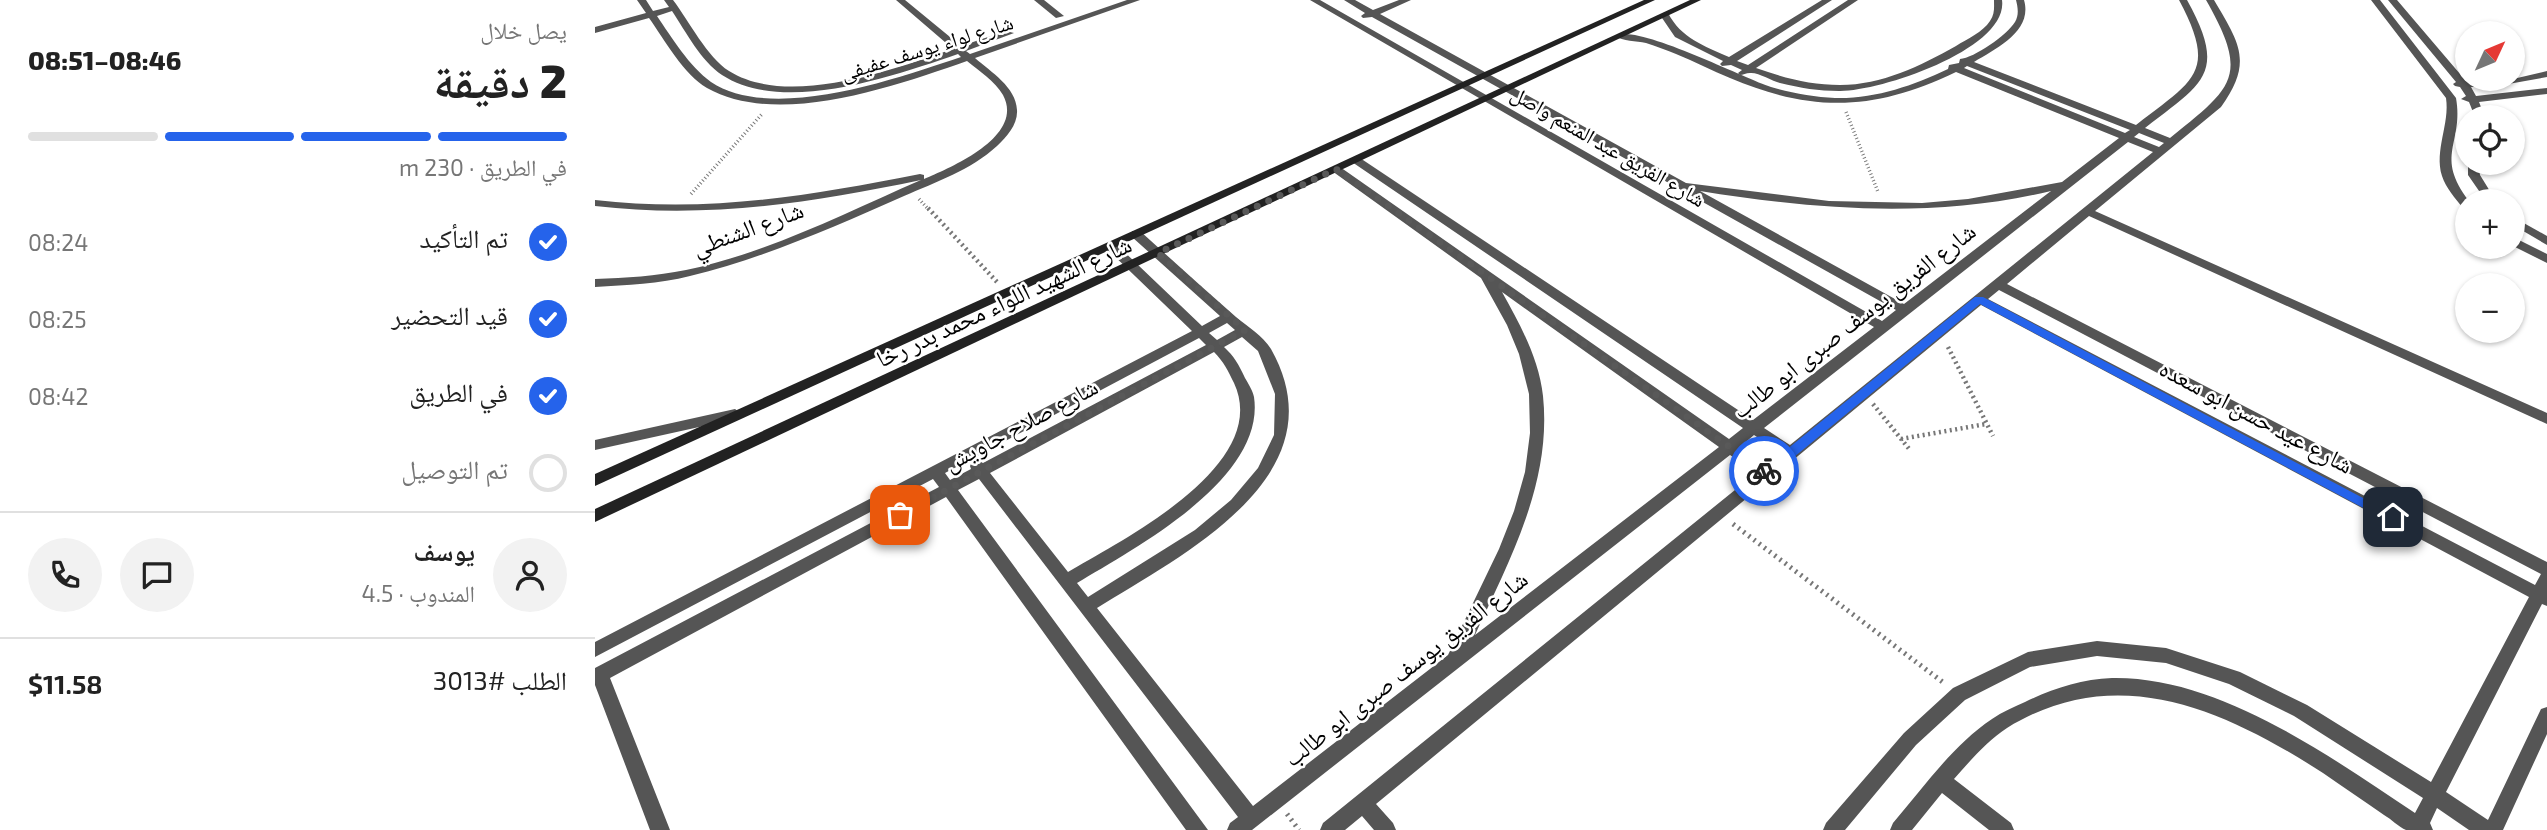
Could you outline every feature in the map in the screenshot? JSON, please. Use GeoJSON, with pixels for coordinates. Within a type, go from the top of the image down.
{"type":"FeatureCollection","features":[{"type":"Feature","properties":{"kind":"street"},"geometry":{"type":"LineString","coordinates":[[595,203],[676,210],[783,203],[949,172],[976,158],[995,143],[1007,127],[1012,113],[1011,100],[1003,89],[900,0]]}},
{"type":"Feature","properties":{"kind":"street"},"geometry":{"type":"LineString","coordinates":[[1038,0],[1059,16]]}},
{"type":"Feature","properties":{"kind":"street","name":"شارع لواء يوسف عفيفى"},"geometry":{"type":"LineString","coordinates":[[647,7],[701,79],[725,92],[776,99],[860,91],[1107,0]]}},
{"type":"Feature","properties":{"kind":"street","name":"شارع لواء يوسف عفيفى"},"geometry":{"type":"LineString","coordinates":[[670,3],[724,72],[736,79],[764,86],[798,88],[852,82],[963,53],[1136,0]]}},
{"type":"Feature","properties":{"kind":"street","name":"شارع الفريق عبد المنعم واصل"},"geometry":{"type":"LineString","coordinates":[[1314,0],[1883,327]]}},
{"type":"Feature","properties":{"kind":"street"},"geometry":{"type":"LineString","coordinates":[[1338,14],[1353,3],[1374,0]]}},
{"type":"Feature","properties":{"kind":"street"},"geometry":{"type":"LineString","coordinates":[[1352,22],[1407,0]]}},
{"type":"Feature","properties":{"kind":"street","name":"شارع الشهيد اللواء محمد بدر رخا"},"geometry":{"type":"LineString","coordinates":[[595,480],[1651,0]]}},
{"type":"Feature","properties":{"kind":"street","name":"شارع الشهيد اللواء محمد بدر رخا"},"geometry":{"type":"LineString","coordinates":[[595,516],[1697,0]]}},
{"type":"Feature","properties":{"kind":"street"},"geometry":{"type":"LineString","coordinates":[[1717,69],[1828,0]]}},
{"type":"Feature","properties":{"kind":"street"},"geometry":{"type":"LineString","coordinates":[[1735,77],[1854,0]]}},
{"type":"Feature","properties":{"kind":"street","name":"شارع الفريق يوسف صبرى ابو طالب"},"geometry":{"type":"LineString","coordinates":[[1244,825],[2185,92],[2202,69],[2204,45],[2183,0]]}},
{"type":"Feature","properties":{"kind":"street"},"geometry":{"type":"LineString","coordinates":[[1330,830],[2217,105],[2234,78],[2235,51],[2210,0]]}},
{"type":"Feature","properties":{"kind":"street"},"geometry":{"type":"LineString","coordinates":[[2376,0],[2451,98],[2454,116],[2445,167],[2455,190]]}},
{"type":"Feature","properties":{"kind":"street"},"geometry":{"type":"LineString","coordinates":[[2392,0],[2455,75]]}},
{"type":"Feature","properties":{"kind":"street"},"geometry":{"type":"LineString","coordinates":[[1621,36],[1662,43],[1735,77],[1793,95],[1842,102],[1866,101],[1910,91],[1957,69],[2007,36],[2022,17],[2021,4],[1999,2],[1995,22],[1988,30],[1938,61],[1896,80],[1859,89],[1838,89],[1790,83],[1748,69],[1682,38],[1670,27],[1665,15]]}},
{"type":"Feature","properties":{"kind":"street"},"geometry":{"type":"LineString","coordinates":[[595,22],[670,3]]}},
{"type":"Feature","properties":{"kind":"street","name":"شارع الفريق عبد المنعم واصل"},"geometry":{"type":"LineString","coordinates":[[1353,3],[1905,310]]}},
{"type":"Feature","properties":{"kind":"street"},"geometry":{"type":"LineString","coordinates":[[595,30],[647,7]]}},
{"type":"Feature","properties":{"kind":"street"},"geometry":{"type":"LineString","coordinates":[[1988,30],[2007,36]]}},
{"type":"Feature","properties":{"kind":"street"},"geometry":{"type":"LineString","coordinates":[[1949,55],[2132,134]]}},
{"type":"Feature","properties":{"kind":"street"},"geometry":{"type":"LineString","coordinates":[[1938,61],[2165,147]]}},
{"type":"Feature","properties":{"kind":"street"},"geometry":{"type":"LineString","coordinates":[[2525,78],[2547,74]]}},
{"type":"Feature","properties":{"kind":"street"},"geometry":{"type":"LineString","coordinates":[[2442,83],[2455,84]]}},
{"type":"Feature","properties":{"kind":"street"},"geometry":{"type":"LineString","coordinates":[[2468,91],[2476,105]]}},
{"type":"Feature","properties":{"kind":"street"},"geometry":{"type":"LineString","coordinates":[[2451,98],[2474,99],[2547,91]]}},
{"type":"Feature","properties":{"kind":"street"},"geometry":{"type":"LineString","coordinates":[[1356,160],[1791,453]]}},
{"type":"Feature","properties":{"kind":"street"},"geometry":{"type":"LineString","coordinates":[[1336,169],[1766,473]]}},
{"type":"Feature","properties":{"kind":"street","name":"شارع الشنطي"},"geometry":{"type":"LineString","coordinates":[[595,283],[631,283],[708,268],[787,241],[949,172]]}},
{"type":"Feature","properties":{"kind":"street"},"geometry":{"type":"LineString","coordinates":[[1676,184],[1786,202],[1884,208],[1989,201],[2069,183]]}},
{"type":"Feature","properties":{"kind":"street"},"geometry":{"type":"LineString","coordinates":[[2087,211],[2547,419]]}},
{"type":"Feature","properties":{"kind":"street"},"geometry":{"type":"LineString","coordinates":[[2525,228],[2547,242]]}},
{"type":"Feature","properties":{"kind":"street"},"geometry":{"type":"LineString","coordinates":[[1086,607],[1230,510],[1253,488],[1270,465],[1282,432],[1283,391],[1276,369],[1264,349],[1136,234]]}},
{"type":"Feature","properties":{"kind":"street"},"geometry":{"type":"LineString","coordinates":[[1066,581],[1177,512],[1206,489],[1226,466],[1240,443],[1248,419],[1248,397],[1244,378],[1201,331],[1111,246]]}},
{"type":"Feature","properties":{"kind":"street"},"geometry":{"type":"LineString","coordinates":[[2525,247],[2547,259]]}},
{"type":"Feature","properties":{"kind":"street"},"geometry":{"type":"LineString","coordinates":[[1454,661],[1516,529],[1531,482],[1537,440],[1536,395],[1527,356],[1513,321],[1485,274]]}},
{"type":"Feature","properties":{"kind":"street","name":"شارع عيد حسن ابو سعده"},"geometry":{"type":"LineString","coordinates":[[1997,284],[2547,569]]}},
{"type":"Feature","properties":{"kind":"street","name":"شارع عيد حسن ابو سعده"},"geometry":{"type":"LineString","coordinates":[[1979,299],[2544,590]]}},
{"type":"Feature","properties":{"kind":"street","name":"شارع صلاح جاويش"},"geometry":{"type":"LineString","coordinates":[[595,649],[1229,317]]}},
{"type":"Feature","properties":{"kind":"street","name":"شارع صلاح جاويش"},"geometry":{"type":"LineString","coordinates":[[598,676],[1245,330]]}},
{"type":"Feature","properties":{"kind":"street"},"geometry":{"type":"LineString","coordinates":[[595,445],[743,412]]}},
{"type":"Feature","properties":{"kind":"street"},"geometry":{"type":"LineString","coordinates":[[968,455],[1086,607],[1244,825]]}},
{"type":"Feature","properties":{"kind":"street"},"geometry":{"type":"LineString","coordinates":[[936,472],[1198,830]]}},
{"type":"Feature","properties":{"kind":"street"},"geometry":{"type":"LineString","coordinates":[[1901,830],[1973,744],[2032,702],[2081,689],[2112,686],[2158,690],[2206,702],[2255,722],[2419,829],[2544,590]]}},
{"type":"Feature","properties":{"kind":"street"},"geometry":{"type":"LineString","coordinates":[[1833,830],[1933,716],[1958,694],[2005,667],[2059,650],[2119,648],[2184,659],[2251,683],[2319,721],[2486,830]]}},
{"type":"Feature","properties":{"kind":"street"},"geometry":{"type":"LineString","coordinates":[[598,676],[660,830]]}},
{"type":"Feature","properties":{"kind":"street"},"geometry":{"type":"LineString","coordinates":[[2493,830],[2547,715]]}},
{"type":"Feature","properties":{"kind":"street"},"geometry":{"type":"LineString","coordinates":[[1942,781],[2004,830]]}},
{"type":"Feature","properties":{"kind":"street"},"geometry":{"type":"LineString","coordinates":[[1363,803],[1386,830]]}},
{"type":"Feature","properties":{"kind":"path"},"geometry":{"type":"LineString","coordinates":[[676,210],[776,99]]}},
{"type":"Feature","properties":{"kind":"path"},"geometry":{"type":"LineString","coordinates":[[1842,102],[1884,208]]}},
{"type":"Feature","properties":{"kind":"path"},"geometry":{"type":"LineString","coordinates":[[909,188],[1007,293]]}},
{"type":"Feature","properties":{"kind":"path"},"geometry":{"type":"LineString","coordinates":[[1940,331],[1993,436]]}},
{"type":"Feature","properties":{"kind":"path"},"geometry":{"type":"LineString","coordinates":[[1864,393],[1910,450]]}},
{"type":"Feature","properties":{"kind":"path"},"geometry":{"type":"LineString","coordinates":[[1901,439],[1986,424]]}},
{"type":"Feature","properties":{"kind":"path"},"geometry":{"type":"LineString","coordinates":[[1718,513],[1958,694]]}},
{"type":"Feature","properties":{"kind":"way so far"},"geometry":{"type":"LineString","coordinates":[[900,515],[1245,330],[1158,253],[1336,169],[1764,471]]}},
{"type":"Feature","properties":{"kind":"route"},"geometry":{"type":"LineString","coordinates":[[1764,471],[1766,473],[1979,299],[2393,517]]}}]}
